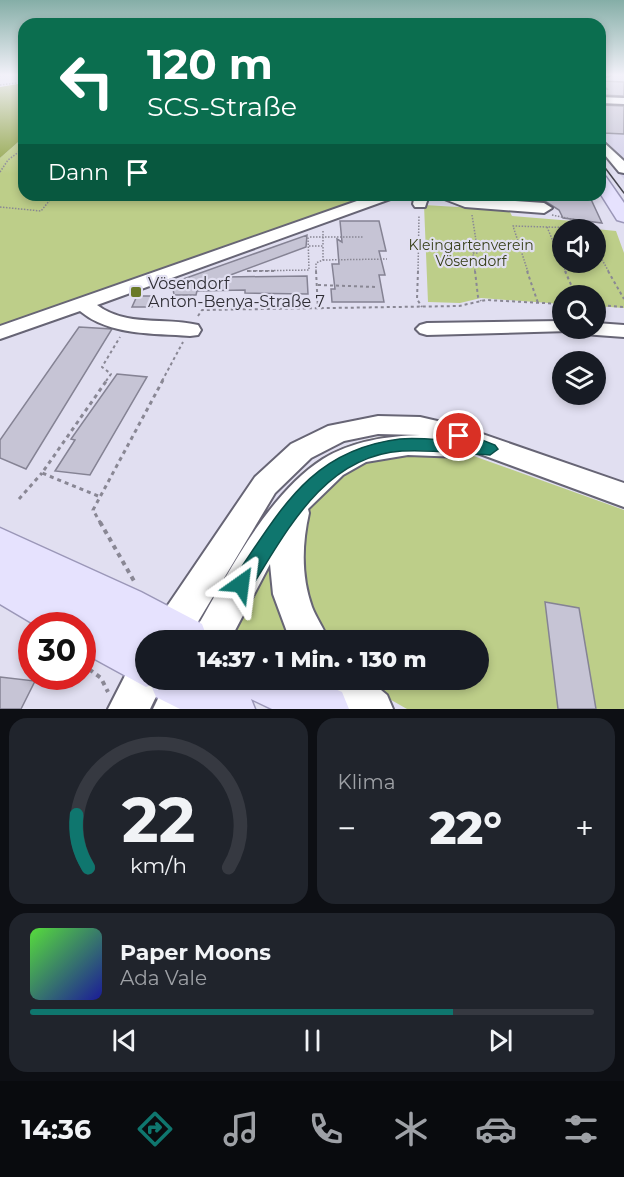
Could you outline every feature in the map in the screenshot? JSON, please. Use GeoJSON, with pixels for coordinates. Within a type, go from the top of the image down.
{"type":"FeatureCollection","features":[{"type":"Feature","properties":{"kind":"main road"},"geometry":{"type":"LineString","coordinates":[[606,189],[624,216]]}},
{"type":"Feature","properties":{"kind":"main road"},"geometry":{"type":"LineString","coordinates":[[0,544],[67,612]]}},
{"type":"Feature","properties":{"kind":"main road"},"geometry":{"type":"LineString","coordinates":[[0,582],[49,612]]}},
{"type":"Feature","properties":{"kind":"main road"},"geometry":{"type":"LineString","coordinates":[[96,640],[135,657]]}},
{"type":"Feature","properties":{"kind":"main road"},"geometry":{"type":"LineString","coordinates":[[198,690],[231,709]]}},
{"type":"Feature","properties":{"kind":"main road"},"geometry":{"type":"LineString","coordinates":[[284,690],[325,709]]}},
{"type":"Feature","properties":{"kind":"street"},"geometry":{"type":"LineString","coordinates":[[606,147],[623,160]]}},
{"type":"Feature","properties":{"kind":"street"},"geometry":{"type":"LineString","coordinates":[[0,333],[304,231],[374,201]]}},
{"type":"Feature","properties":{"kind":"street"},"geometry":{"type":"LineString","coordinates":[[462,201],[544,208]]}},
{"type":"Feature","properties":{"kind":"street"},"geometry":{"type":"LineString","coordinates":[[85,304],[100,317],[127,324],[190,330]]}},
{"type":"Feature","properties":{"kind":"street"},"geometry":{"type":"LineString","coordinates":[[427,329],[552,327]]}},
{"type":"Feature","properties":{"kind":"street"},"geometry":{"type":"LineString","coordinates":[[606,330],[624,331]]}},
{"type":"Feature","properties":{"kind":"street"},"geometry":{"type":"LineString","coordinates":[[189,630],[265,485],[301,451],[347,431],[399,425],[439,431],[624,495]]}},
{"type":"Feature","properties":{"kind":"street"},"geometry":{"type":"LineString","coordinates":[[200,630],[298,500],[334,467],[354,456],[376,449],[425,445],[490,449]]}},
{"type":"Feature","properties":{"kind":"street"},"geometry":{"type":"LineString","coordinates":[[298,500],[288,533],[287,579],[293,605],[305,630]]}},
{"type":"Feature","properties":{"kind":"street"},"geometry":{"type":"LineString","coordinates":[[351,690],[373,709]]}},
{"type":"Feature","properties":{"kind":"path"},"geometry":{"type":"LineString","coordinates":[[12,151],[18,151]]}},
{"type":"Feature","properties":{"kind":"path"},"geometry":{"type":"LineString","coordinates":[[0,172],[18,152]]}},
{"type":"Feature","properties":{"kind":"path"},"geometry":{"type":"LineString","coordinates":[[0,165],[5,165]]}},
{"type":"Feature","properties":{"kind":"path"},"geometry":{"type":"LineString","coordinates":[[0,207],[41,211],[49,201]]}},
{"type":"Feature","properties":{"kind":"path"},"geometry":{"type":"LineString","coordinates":[[421,201],[417,299],[422,307]]}},
{"type":"Feature","properties":{"kind":"path"},"geometry":{"type":"LineString","coordinates":[[469,203],[478,253],[473,252],[481,301]]}},
{"type":"Feature","properties":{"kind":"path"},"geometry":{"type":"LineString","coordinates":[[544,208],[558,218],[567,219]]}},
{"type":"Feature","properties":{"kind":"path"},"geometry":{"type":"LineString","coordinates":[[538,303],[513,226],[552,227]]}},
{"type":"Feature","properties":{"kind":"path"},"geometry":{"type":"LineString","coordinates":[[547,227],[571,285]]}},
{"type":"Feature","properties":{"kind":"path"},"geometry":{"type":"LineString","coordinates":[[247,271],[309,270],[309,246],[304,231],[364,237]]}},
{"type":"Feature","properties":{"kind":"path"},"geometry":{"type":"LineString","coordinates":[[309,246],[323,246],[323,260]]}},
{"type":"Feature","properties":{"kind":"path"},"geometry":{"type":"LineString","coordinates":[[318,309],[316,262],[387,259]]}},
{"type":"Feature","properties":{"kind":"path"},"geometry":{"type":"LineString","coordinates":[[606,267],[624,299]]}},
{"type":"Feature","properties":{"kind":"path"},"geometry":{"type":"LineString","coordinates":[[318,285],[377,287]]}},
{"type":"Feature","properties":{"kind":"path"},"geometry":{"type":"LineString","coordinates":[[96,632],[134,578],[93,510],[98,496],[202,310],[459,306],[481,301],[552,304]]}},
{"type":"Feature","properties":{"kind":"path"},"geometry":{"type":"LineString","coordinates":[[606,306],[624,307]]}},
{"type":"Feature","properties":{"kind":"path"},"geometry":{"type":"LineString","coordinates":[[19,499],[42,473],[111,374],[102,367],[127,324]]}},
{"type":"Feature","properties":{"kind":"path"},"geometry":{"type":"LineString","coordinates":[[42,473],[98,496]]}},
{"type":"Feature","properties":{"kind":"path"},"geometry":{"type":"LineString","coordinates":[[96,656],[101,678],[110,696],[135,685]]}},
{"type":"Feature","properties":{"kind":"shaded area"},"geometry":{"type":"Polygon","coordinates":[[[0,107],[18,107],[18,142],[0,158],[0,107]]]}},
{"type":"Feature","properties":{"kind":"shaded area"},"geometry":{"type":"Polygon","coordinates":[[[606,107],[624,107],[624,179],[606,157],[606,107]]]}},
{"type":"Feature","properties":{"kind":"green space"},"geometry":{"type":"Polygon","coordinates":[[[18,142],[18,201],[363,201],[0,330],[0,158],[18,142]]]}},
{"type":"Feature","properties":{"kind":"green space","name":"Kleingartenverein Vösendorf"},"geometry":{"type":"Polygon","coordinates":[[[424,205],[509,210],[512,216],[552,219],[552,273],[606,273],[606,230],[616,231],[624,253],[624,308],[606,307],[606,285],[552,285],[552,303],[481,298],[460,303],[428,302],[424,205]]]}},
{"type":"Feature","properties":{"kind":"green space"},"geometry":{"type":"Polygon","coordinates":[[[398,434],[422,436],[388,438],[242,552],[273,506],[304,471],[343,447],[368,439],[398,434]]]}},
{"type":"Feature","properties":{"kind":"green space"},"geometry":{"type":"Polygon","coordinates":[[[427,453],[468,454],[624,510],[624,709],[407,709],[374,690],[489,690],[489,630],[320,630],[297,563],[303,519],[316,499],[342,474],[377,456],[427,453]]]}},
{"type":"Feature","properties":{"kind":"green space"},"geometry":{"type":"Polygon","coordinates":[[[271,563],[288,630],[229,630],[263,568],[271,563]]]}},
{"type":"Feature","properties":{"kind":"building"},"geometry":{"type":"Polygon","coordinates":[[[606,107],[624,107],[624,134],[606,133],[606,107]]]}},
{"type":"Feature","properties":{"kind":"building"},"geometry":{"type":"Polygon","coordinates":[[[545,201],[592,201],[600,219],[571,219],[563,218],[559,210],[545,201]]]}},
{"type":"Feature","properties":{"kind":"building"},"geometry":{"type":"Polygon","coordinates":[[[340,221],[379,221],[386,251],[379,251],[385,275],[379,275],[384,302],[332,302],[331,289],[335,289],[332,264],[339,264],[337,239],[342,242],[340,221]]]}},
{"type":"Feature","properties":{"kind":"building"},"geometry":{"type":"Polygon","coordinates":[[[307,235],[306,247],[225,277],[307,276],[308,294],[245,293],[245,290],[197,291],[196,295],[174,295],[172,283],[307,235]]]}},
{"type":"Feature","properties":{"kind":"building"},"geometry":{"type":"Polygon","coordinates":[[[137,296],[156,296],[152,307],[132,307],[137,296]]]}},
{"type":"Feature","properties":{"kind":"building"},"geometry":{"type":"Polygon","coordinates":[[[79,327],[112,329],[26,469],[0,458],[0,440],[79,327]]]}},
{"type":"Feature","properties":{"kind":"building"},"geometry":{"type":"Polygon","coordinates":[[[117,374],[147,377],[90,475],[55,471],[75,440],[71,439],[117,374]]]}},
{"type":"Feature","properties":{"kind":"building"},"geometry":{"type":"Polygon","coordinates":[[[545,602],[579,608],[596,709],[558,709],[545,602]]]}},
{"type":"Feature","properties":{"kind":"building"},"geometry":{"type":"Polygon","coordinates":[[[0,677],[18,679],[18,690],[30,690],[21,709],[0,709],[0,677]]]}},
{"type":"Feature","properties":{"kind":"tram line"},"geometry":{"type":"LineString","coordinates":[[606,169],[624,193]]}},
{"type":"Feature","properties":{"kind":"place","name":"Vösendorf Anton-Benya-Straße 7"},"geometry":{"type":"Point","coordinates":[136,292]}},
{"type":"Feature","properties":{"kind":"route"},"geometry":{"type":"LineString","coordinates":[[241,584],[298,500],[334,467],[354,456],[376,449],[401,445],[490,449],[459,436]]}}]}
